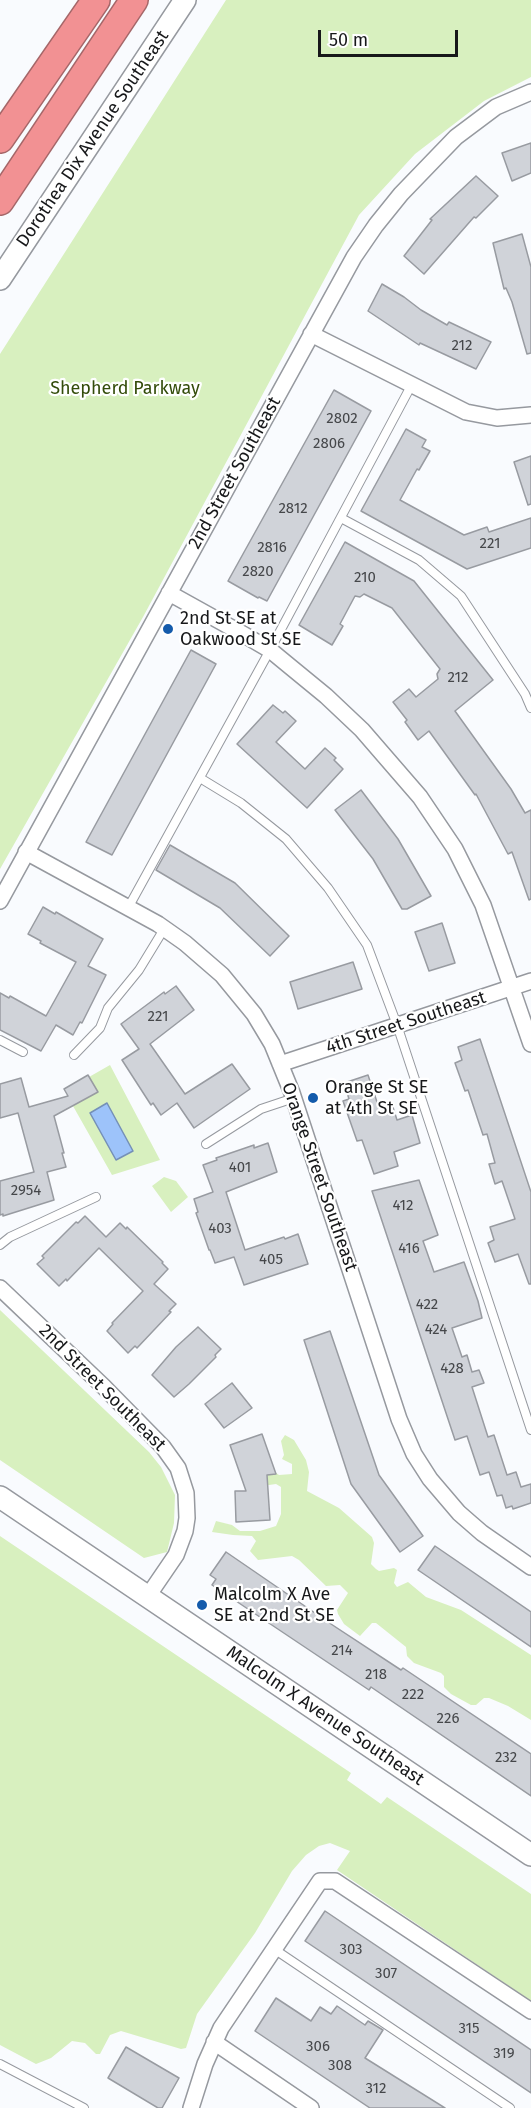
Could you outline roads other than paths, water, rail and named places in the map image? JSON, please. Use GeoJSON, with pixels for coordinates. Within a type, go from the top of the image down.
{"type":"FeatureCollection","features":[{"type":"Feature","properties":{"kind":"highway"},"geometry":{"type":"LineString","coordinates":[[0,139],[96,0]]}},
{"type":"Feature","properties":{"kind":"highway"},"geometry":{"type":"LineString","coordinates":[[0,201],[134,0]]}},
{"type":"Feature","properties":{"kind":"main road","name":"Dorothea Dix Avenue Southeast"},"geometry":{"type":"LineString","coordinates":[[0,279],[185,0]]}},
{"type":"Feature","properties":{"kind":"main road","name":"Malcolm X Avenue Southeast"},"geometry":{"type":"LineString","coordinates":[[0,1497],[531,1855]]}},
{"type":"Feature","properties":{"kind":"street","name":"2nd Street Southeast"},"geometry":{"type":"LineString","coordinates":[[0,901],[354,257],[376,225],[428,165],[469,127],[496,107],[529,92]]}},
{"type":"Feature","properties":{"kind":"street"},"geometry":{"type":"LineString","coordinates":[[311,334],[459,410],[474,415],[505,418],[531,415]]}},
{"type":"Feature","properties":{"kind":"street"},"geometry":{"type":"LineString","coordinates":[[169,593],[270,650],[326,696],[362,730],[396,768],[426,806],[455,849],[483,905],[531,1044]]}},
{"type":"Feature","properties":{"kind":"street","name":"Orange Street Southeast"},"geometry":{"type":"LineString","coordinates":[[26,852],[164,929],[198,953],[234,988],[263,1028],[294,1098],[399,1419],[414,1454],[435,1486],[459,1513],[482,1533],[531,1567]]}},
{"type":"Feature","properties":{"kind":"street","name":"4th Street Southeast"},"geometry":{"type":"LineString","coordinates":[[280,1064],[531,981]]}},
{"type":"Feature","properties":{"kind":"street","name":"2nd Street Southeast"},"geometry":{"type":"LineString","coordinates":[[0,1288],[164,1447],[178,1468],[186,1493],[185,1531],[176,1555],[148,1596]]}},
{"type":"Feature","properties":{"kind":"street"},"geometry":{"type":"LineString","coordinates":[[191,2108],[221,2028],[320,1881],[335,1881],[531,2011]]}},
{"type":"Feature","properties":{"kind":"street"},"geometry":{"type":"LineString","coordinates":[[214,2042],[311,2108]]}},
{"type":"Feature","properties":{"kind":"lane"},"geometry":{"type":"LineString","coordinates":[[128,908],[270,650],[411,386]]}},
{"type":"Feature","properties":{"kind":"lane"},"geometry":{"type":"LineString","coordinates":[[340,518],[419,560],[461,596],[525,694],[531,708]]}},
{"type":"Feature","properties":{"kind":"lane"},"geometry":{"type":"LineString","coordinates":[[200,778],[241,803],[286,839],[328,888],[367,945],[397,1025],[531,1430]]}},
{"type":"Feature","properties":{"kind":"lane"},"geometry":{"type":"LineString","coordinates":[[74,1055],[100,1028],[108,1008],[139,970],[164,929]]}},
{"type":"Feature","properties":{"kind":"lane"},"geometry":{"type":"LineString","coordinates":[[0,1040],[23,1052]]}},
{"type":"Feature","properties":{"kind":"lane"},"geometry":{"type":"LineString","coordinates":[[206,1144],[261,1109],[294,1098]]}},
{"type":"Feature","properties":{"kind":"lane"},"geometry":{"type":"LineString","coordinates":[[0,1245],[10,1237],[96,1197]]}},
{"type":"Feature","properties":{"kind":"lane"},"geometry":{"type":"LineString","coordinates":[[274,1949],[510,2108]]}},
{"type":"Feature","properties":{"kind":"lane"},"geometry":{"type":"LineString","coordinates":[[0,2064],[84,2108]]}},
{"type":"Feature","properties":{"kind":"water"},"geometry":{"type":"Polygon","coordinates":[[[107,1103],[133,1151],[116,1160],[90,1113],[107,1103]]]}},
{"type":"Feature","properties":{"kind":"place","name":"2nd St SE at Oakwood St SE"},"geometry":{"type":"Point","coordinates":[168,629]}},
{"type":"Feature","properties":{"kind":"place","name":"Orange St SE at 4th St SE"},"geometry":{"type":"Point","coordinates":[313,1098]}},
{"type":"Feature","properties":{"kind":"place","name":"Malcolm X Ave SE at 2nd St SE"},"geometry":{"type":"Point","coordinates":[202,1605]}},
{"type":"Feature","properties":{"kind":"park label","name":"Shepherd Parkway"},"geometry":{"type":"Point","coordinates":[125,389]}}]}
